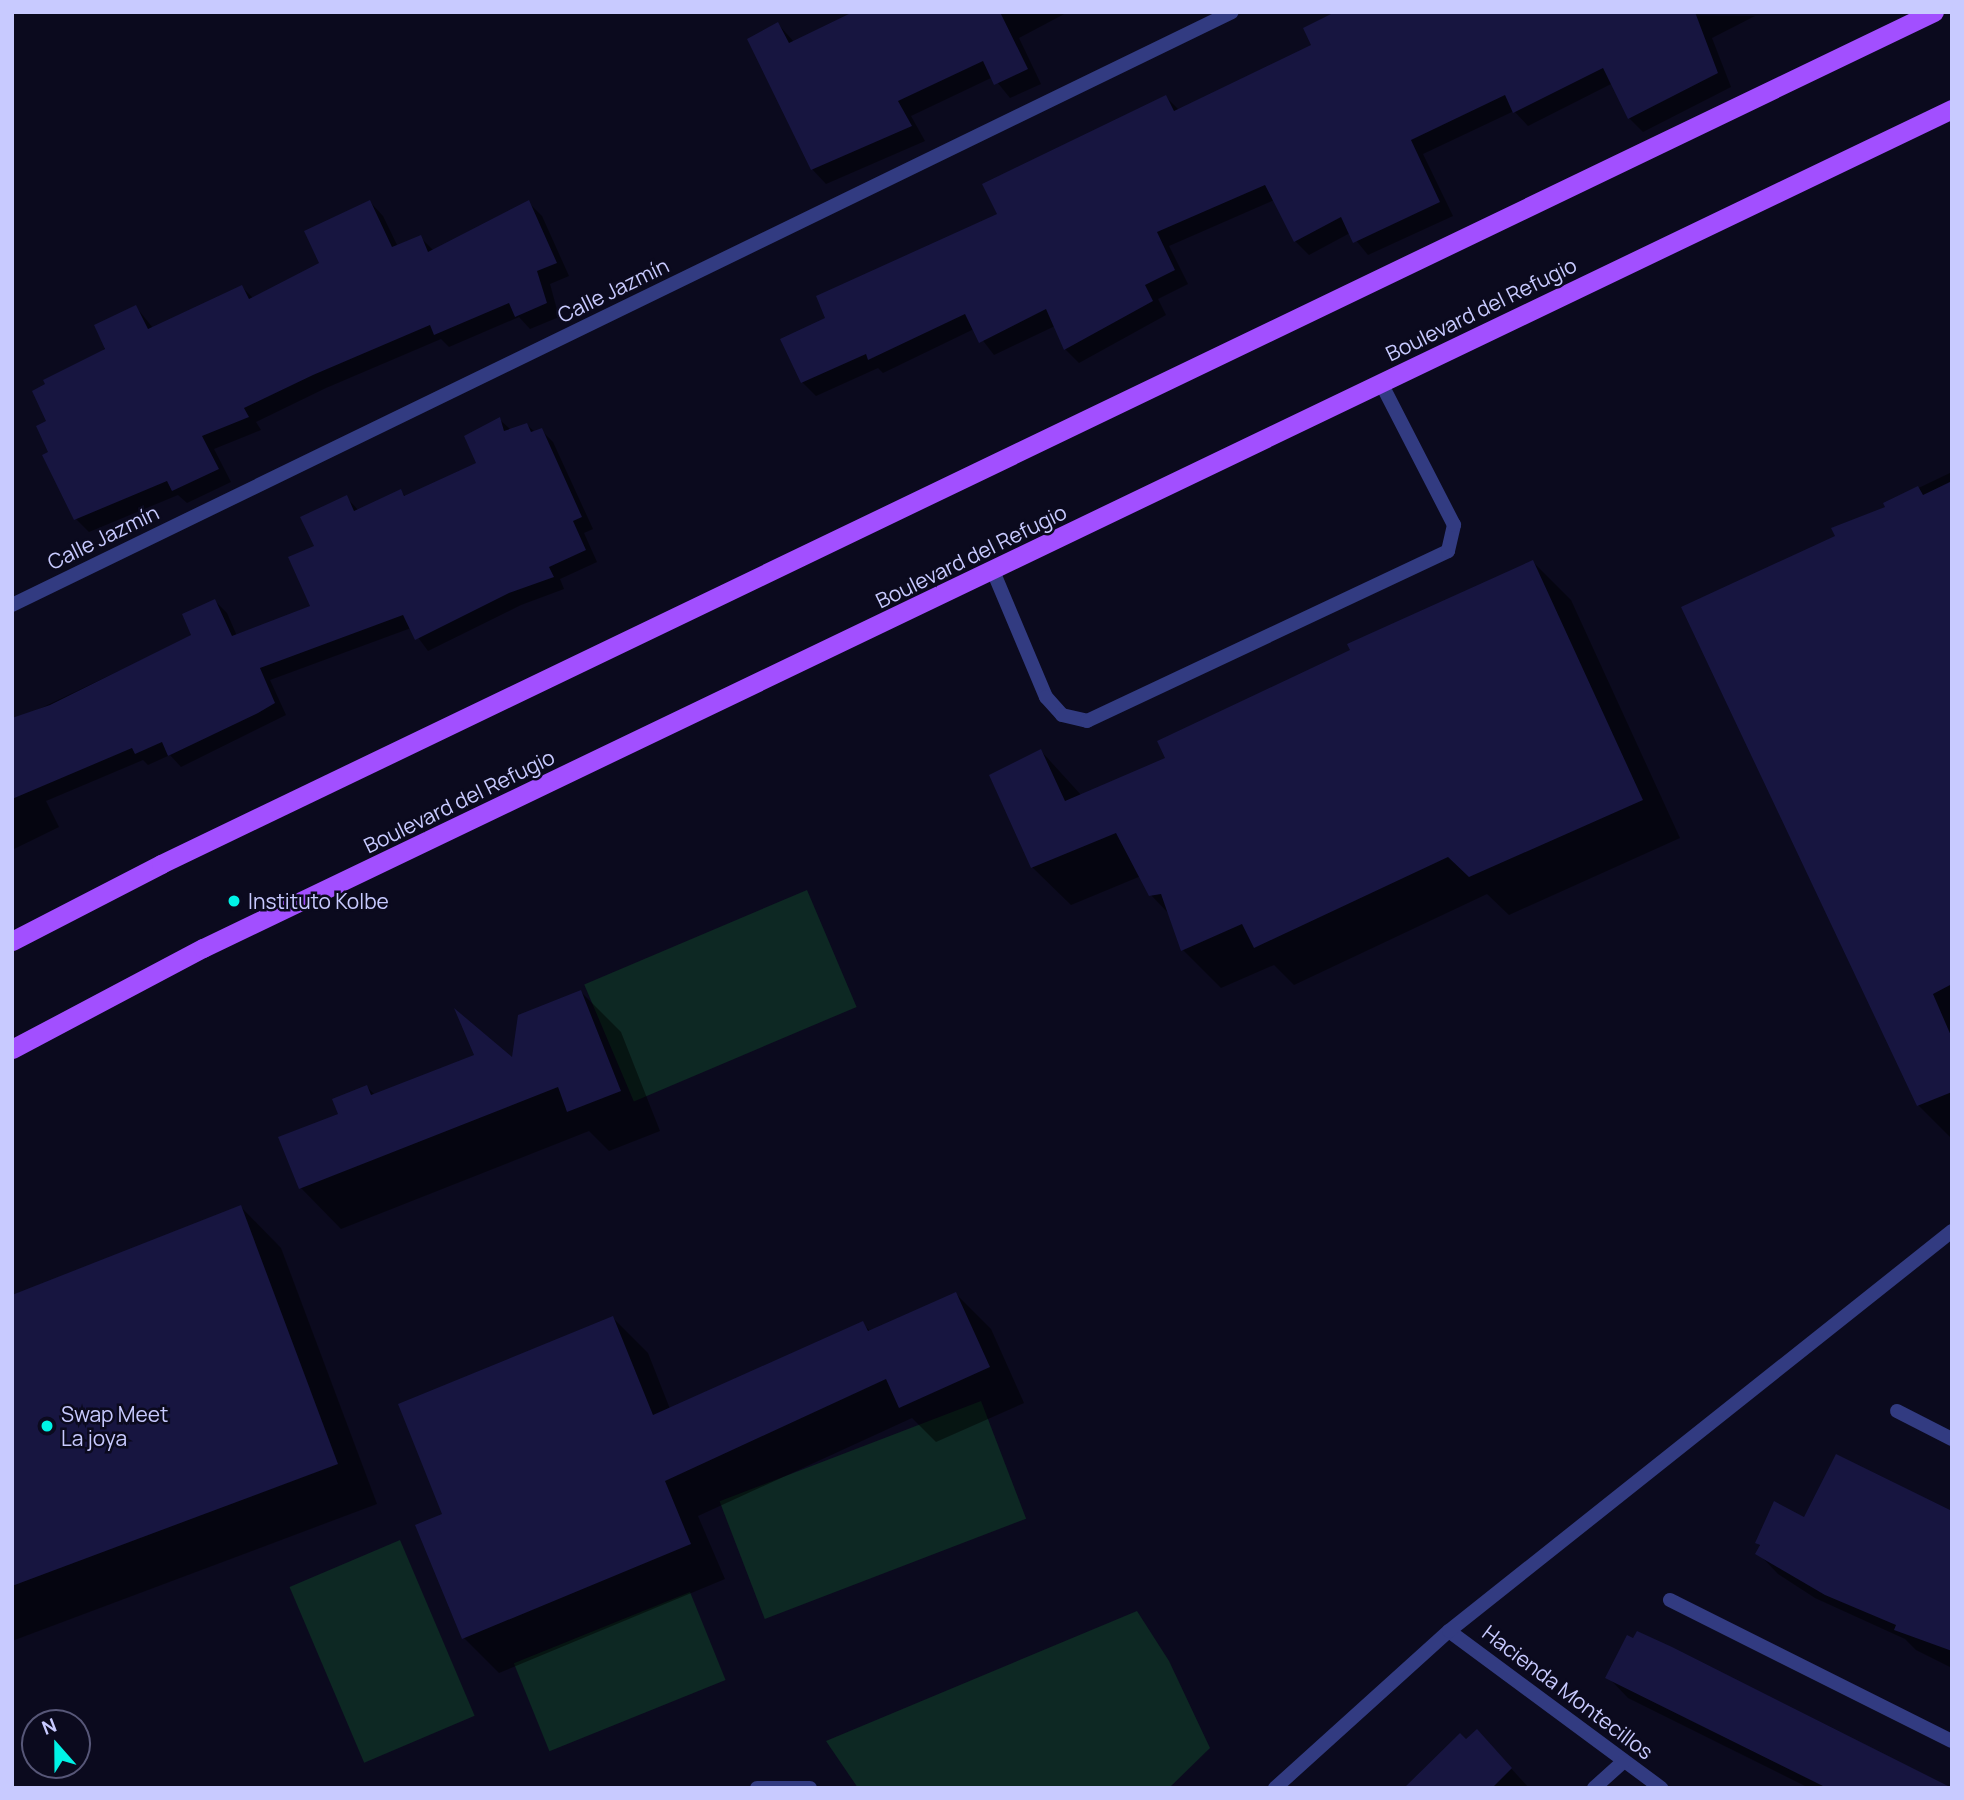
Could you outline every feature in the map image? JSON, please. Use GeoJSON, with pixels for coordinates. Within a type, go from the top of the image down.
{"type":"FeatureCollection","features":[{"type":"Feature","properties":{"kind":"main road"},"geometry":{"type":"LineString","coordinates":[[12,941],[174,858],[1934,12]]}},
{"type":"Feature","properties":{"kind":"main road","name":"Boulevard del Refugio"},"geometry":{"type":"LineString","coordinates":[[12,1049],[203,948],[1952,109]]}},
{"type":"Feature","properties":{"kind":"street","name":"Calle Jazmín"},"geometry":{"type":"LineString","coordinates":[[12,605],[1232,12]]}},
{"type":"Feature","properties":{"kind":"street"},"geometry":{"type":"LineString","coordinates":[[993,571],[1046,697],[1062,715],[1087,721],[1448,551],[1454,525],[1381,383]]}},
{"type":"Feature","properties":{"kind":"street"},"geometry":{"type":"LineString","coordinates":[[1275,1788],[1449,1631],[1952,1231]]}},
{"type":"Feature","properties":{"kind":"street"},"geometry":{"type":"LineString","coordinates":[[1897,1411],[1952,1439]]}},
{"type":"Feature","properties":{"kind":"street"},"geometry":{"type":"LineString","coordinates":[[1670,1600],[1952,1741]]}},
{"type":"Feature","properties":{"kind":"street","name":"Hacienda Montecillos"},"geometry":{"type":"LineString","coordinates":[[1449,1631],[1661,1788]]}},
{"type":"Feature","properties":{"kind":"street"},"geometry":{"type":"LineString","coordinates":[[1594,1788],[1624,1761]]}},
{"type":"Feature","properties":{"kind":"street"},"geometry":{"type":"LineString","coordinates":[[757,1788],[810,1788]]}},
{"type":"Feature","properties":{"kind":"green space"},"geometry":{"type":"Polygon","coordinates":[[[807,890],[857,1007],[634,1101],[584,985],[807,890]]]}},
{"type":"Feature","properties":{"kind":"green space"},"geometry":{"type":"Polygon","coordinates":[[[981,1401],[1026,1519],[765,1619],[720,1501],[981,1401]]]}},
{"type":"Feature","properties":{"kind":"green space"},"geometry":{"type":"Polygon","coordinates":[[[400,1540],[475,1716],[364,1763],[290,1587],[400,1540]]]}},
{"type":"Feature","properties":{"kind":"green space"},"geometry":{"type":"Polygon","coordinates":[[[690,1592],[726,1680],[549,1751],[514,1663],[690,1592]]]}},
{"type":"Feature","properties":{"kind":"green space"},"geometry":{"type":"Polygon","coordinates":[[[1137,1611],[1169,1661],[1210,1748],[1169,1788],[858,1788],[826,1741],[1137,1611]]]}},
{"type":"Feature","properties":{"kind":"building"},"geometry":{"type":"Polygon","coordinates":[[[853,12],[1000,12],[1028,69],[994,85],[983,61],[898,101],[912,126],[811,170],[747,39],[778,22],[789,43],[853,12]]]}},
{"type":"Feature","properties":{"kind":"building"},"geometry":{"type":"Polygon","coordinates":[[[1335,12],[1695,12],[1718,73],[1628,119],[1603,68],[1513,113],[1505,95],[1411,140],[1440,202],[1353,243],[1341,217],[1294,242],[1265,185],[1157,232],[1175,270],[1145,285],[1153,301],[1064,350],[1046,309],[979,343],[965,314],[868,360],[866,354],[801,383],[780,339],[825,318],[816,296],[997,214],[982,184],[1166,95],[1174,111],[1311,45],[1303,28],[1335,12]]]}},
{"type":"Feature","properties":{"kind":"building"},"geometry":{"type":"Polygon","coordinates":[[[370,200],[392,247],[421,235],[428,252],[529,200],[557,263],[537,271],[547,303],[515,317],[509,303],[434,335],[430,325],[313,375],[244,408],[249,417],[202,436],[219,469],[172,491],[167,481],[74,520],[42,455],[48,452],[36,426],[46,421],[32,391],[45,384],[43,380],[105,349],[94,325],[136,305],[148,329],[242,285],[249,299],[319,263],[304,231],[370,200]]]}},
{"type":"Feature","properties":{"kind":"building"},"geometry":{"type":"Polygon","coordinates":[[[500,417],[504,431],[527,423],[531,432],[542,428],[582,517],[573,521],[586,550],[549,567],[554,577],[509,593],[415,640],[403,615],[260,668],[275,703],[258,713],[168,756],[162,742],[135,754],[132,748],[12,799],[12,718],[50,705],[191,635],[182,614],[215,599],[232,636],[310,606],[288,557],[314,546],[300,517],[347,495],[354,511],[401,489],[404,496],[476,463],[464,436],[500,417]]]}},
{"type":"Feature","properties":{"kind":"building"},"geometry":{"type":"Polygon","coordinates":[[[1952,481],[1952,984],[1933,994],[1952,1038],[1952,1092],[1917,1106],[1681,607],[1835,536],[1831,528],[1885,507],[1883,503],[1918,486],[1923,495],[1952,481]]]}},
{"type":"Feature","properties":{"kind":"building"},"geometry":{"type":"Polygon","coordinates":[[[1533,560],[1643,800],[1469,877],[1448,857],[1254,948],[1242,924],[1181,951],[1161,894],[1149,896],[1116,833],[1031,868],[989,775],[1041,749],[1065,801],[1165,758],[1157,741],[1350,650],[1347,644],[1533,560]]]}},
{"type":"Feature","properties":{"kind":"building"},"geometry":{"type":"Polygon","coordinates":[[[581,990],[621,1091],[567,1112],[558,1087],[299,1189],[278,1137],[338,1114],[332,1099],[367,1085],[371,1095],[474,1055],[454,1008],[512,1057],[518,1015],[581,990]]]}},
{"type":"Feature","properties":{"kind":"building"},"geometry":{"type":"Polygon","coordinates":[[[241,1205],[338,1464],[12,1586],[12,1295],[241,1205]]]}},
{"type":"Feature","properties":{"kind":"building"},"geometry":{"type":"Polygon","coordinates":[[[956,1292],[990,1367],[899,1408],[886,1379],[665,1481],[691,1544],[462,1639],[415,1525],[442,1514],[398,1404],[613,1316],[653,1415],[863,1321],[868,1331],[956,1292]]]}},
{"type":"Feature","properties":{"kind":"building"},"geometry":{"type":"Polygon","coordinates":[[[1836,1454],[1952,1511],[1952,1651],[1894,1630],[1896,1625],[1825,1595],[1755,1554],[1760,1545],[1755,1543],[1774,1501],[1804,1517],[1836,1454]]]}},
{"type":"Feature","properties":{"kind":"building"},"geometry":{"type":"Polygon","coordinates":[[[1637,1631],[1952,1788],[1827,1788],[1605,1678],[1627,1635],[1633,1638],[1637,1631]]]}},
{"type":"Feature","properties":{"kind":"building"},"geometry":{"type":"Polygon","coordinates":[[[1477,1729],[1512,1768],[1492,1788],[1404,1788],[1460,1733],[1466,1739],[1477,1729]]]}},
{"type":"Feature","properties":{"kind":"place","name":"Instituto Kolbe"},"geometry":{"type":"Point","coordinates":[234,901]}},
{"type":"Feature","properties":{"kind":"place","name":"Swap Meet La joya"},"geometry":{"type":"Point","coordinates":[47,1426]}}]}
